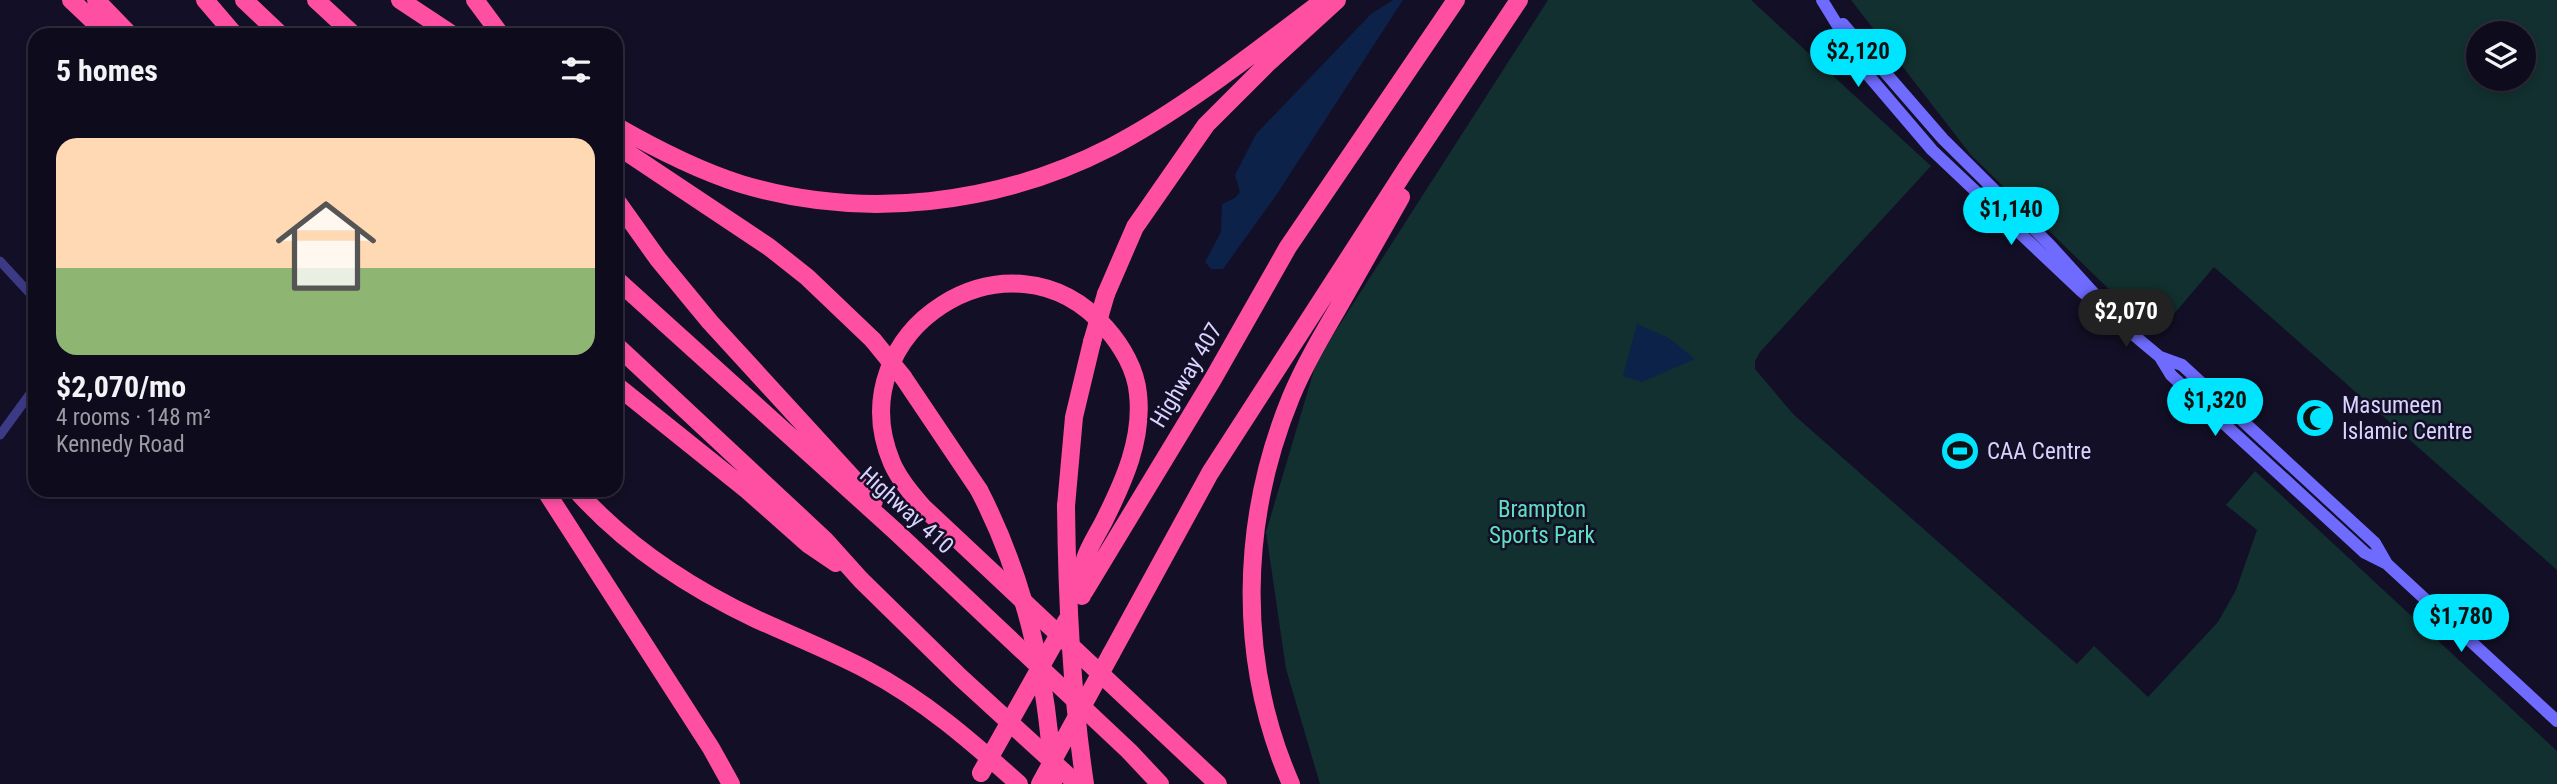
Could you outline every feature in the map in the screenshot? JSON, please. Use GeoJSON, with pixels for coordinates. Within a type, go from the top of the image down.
{"type":"FeatureCollection","features":[{"type":"Feature","properties":{"kind":"highway"},"geometry":{"type":"LineString","coordinates":[[71,0],[101,28]]}},
{"type":"Feature","properties":{"kind":"highway"},"geometry":{"type":"LineString","coordinates":[[96,0],[123,28]]}},
{"type":"Feature","properties":{"kind":"highway"},"geometry":{"type":"LineString","coordinates":[[205,0],[229,28]]}},
{"type":"Feature","properties":{"kind":"highway"},"geometry":{"type":"LineString","coordinates":[[244,0],[274,28]]}},
{"type":"Feature","properties":{"kind":"highway"},"geometry":{"type":"LineString","coordinates":[[316,0],[346,28]]}},
{"type":"Feature","properties":{"kind":"highway"},"geometry":{"type":"LineString","coordinates":[[400,0],[442,28]]}},
{"type":"Feature","properties":{"kind":"highway"},"geometry":{"type":"LineString","coordinates":[[475,0],[495,28]]}},
{"type":"Feature","properties":{"kind":"highway"},"geometry":{"type":"LineString","coordinates":[[623,130],[721,177],[797,197],[849,203],[902,203],[976,194],[1040,178],[1112,147],[1213,83],[1324,0]]}},
{"type":"Feature","properties":{"kind":"highway"},"geometry":{"type":"LineString","coordinates":[[1085,784],[1070,656],[1066,506],[1073,417],[1106,294],[1135,226],[1206,125],[1269,62],[1338,0]]}},
{"type":"Feature","properties":{"kind":"highway","name":"Highway 407"},"geometry":{"type":"LineString","coordinates":[[978,778],[1067,620],[1213,379],[1288,247],[1456,0]]}},
{"type":"Feature","properties":{"kind":"highway"},"geometry":{"type":"LineString","coordinates":[[1040,784],[1210,473],[1406,169],[1519,0]]}},
{"type":"Feature","properties":{"kind":"highway"},"geometry":{"type":"LineString","coordinates":[[623,150],[769,247],[815,284],[873,340],[903,377],[979,490],[1009,558],[1037,653],[1047,704],[1053,784]]}},
{"type":"Feature","properties":{"kind":"highway"},"geometry":{"type":"LineString","coordinates":[[1292,784],[1267,713],[1257,667],[1251,588],[1255,520],[1264,474],[1291,396],[1307,361],[1403,193],[1406,169]]}},
{"type":"Feature","properties":{"kind":"highway"},"geometry":{"type":"LineString","coordinates":[[623,210],[658,259],[710,323],[868,492],[894,530]]}},
{"type":"Feature","properties":{"kind":"highway"},"geometry":{"type":"LineString","coordinates":[[1082,596],[1085,559],[1116,497],[1134,449],[1139,410],[1134,374],[1115,338],[1097,317],[1063,295],[1022,284],[997,285],[962,292],[947,300],[917,325],[894,358],[884,393],[883,411],[892,463],[923,506],[1218,784]]}},
{"type":"Feature","properties":{"kind":"highway","name":"Highway 410"},"geometry":{"type":"LineString","coordinates":[[623,285],[894,530],[1129,751],[1160,784]]}},
{"type":"Feature","properties":{"kind":"highway"},"geometry":{"type":"LineString","coordinates":[[623,352],[825,540],[861,580],[960,677],[1077,784]]}},
{"type":"Feature","properties":{"kind":"highway"},"geometry":{"type":"LineString","coordinates":[[623,391],[747,490],[808,544],[861,580]]}},
{"type":"Feature","properties":{"kind":"highway"},"geometry":{"type":"LineString","coordinates":[[550,497],[711,748],[731,784]]}},
{"type":"Feature","properties":{"kind":"highway"},"geometry":{"type":"LineString","coordinates":[[583,497],[614,529],[667,569],[725,604],[865,668],[913,696],[965,736],[1018,784]]}},
{"type":"Feature","properties":{"kind":"main road"},"geometry":{"type":"LineString","coordinates":[[1823,0],[1868,75],[1932,149],[2081,291],[2160,357],[2171,376],[2365,553],[2387,564],[2557,721]]}},
{"type":"Feature","properties":{"kind":"street"},"geometry":{"type":"LineString","coordinates":[[0,261],[28,291]]}},
{"type":"Feature","properties":{"kind":"street"},"geometry":{"type":"LineString","coordinates":[[0,435],[28,397]]}},
{"type":"Feature","properties":{"kind":"green space","name":"Brampton Sports Park"},"geometry":{"type":"Polygon","coordinates":[[[1548,0],[1751,0],[1931,166],[1760,352],[1755,361],[1755,369],[1794,415],[2077,664],[2094,646],[2148,697],[2218,622],[2236,590],[2257,530],[2226,505],[2255,471],[2557,751],[2557,784],[1320,784],[1286,669],[1266,532],[1317,360],[1548,0]]]}},
{"type":"Feature","properties":{"kind":"green space"},"geometry":{"type":"Polygon","coordinates":[[[1851,0],[2557,0],[2557,570],[2214,267],[2156,335],[1971,155],[1851,0]]]}},
{"type":"Feature","properties":{"kind":"water"},"geometry":{"type":"Polygon","coordinates":[[[1393,0],[1403,0],[1277,194],[1223,269],[1211,269],[1205,262],[1221,232],[1222,204],[1235,198],[1240,192],[1235,175],[1256,134],[1371,14],[1393,0]]]}},
{"type":"Feature","properties":{"kind":"water"},"geometry":{"type":"Polygon","coordinates":[[[1637,324],[1669,338],[1695,359],[1642,382],[1623,376],[1637,324]]]}},
{"type":"Feature","properties":{"kind":"place","name":"Masumeen Islamic Centre"},"geometry":{"type":"Point","coordinates":[2315,418]}},
{"type":"Feature","properties":{"kind":"place","name":"CAA Centre"},"geometry":{"type":"Point","coordinates":[1960,451]}}]}
